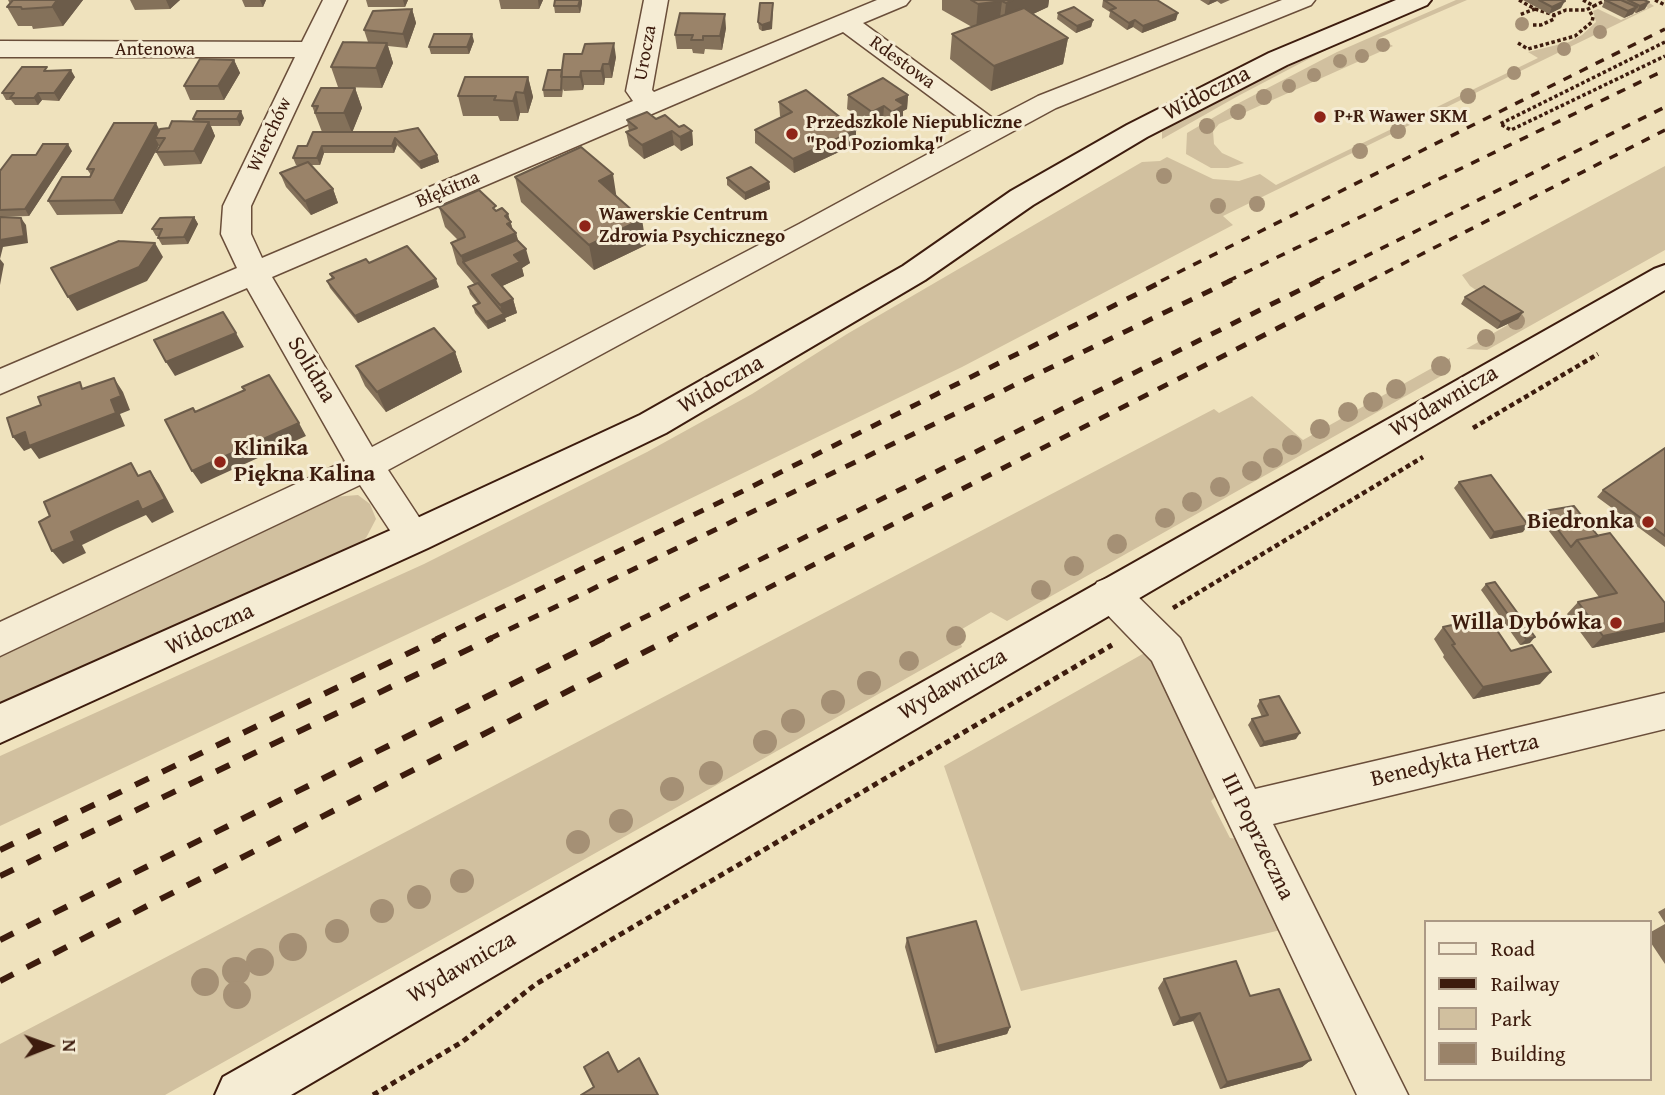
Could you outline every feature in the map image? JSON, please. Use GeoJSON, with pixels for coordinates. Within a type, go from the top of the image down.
{"type":"FeatureCollection","features":[{"type":"Feature","properties":{"kind":"main road","name":"Widoczna"},"geometry":{"type":"LineString","coordinates":[[0,724],[414,537],[653,424],[914,272],[1022,198],[1147,125],[1278,59],[1418,0]]}},
{"type":"Feature","properties":{"kind":"main road","name":"Wydawnicza"},"geometry":{"type":"LineString","coordinates":[[241,1095],[1665,276]]}},
{"type":"Feature","properties":{"kind":"street","name":"Wierchów"},"geometry":{"type":"LineString","coordinates":[[254,273],[236,234],[237,206],[335,0]]}},
{"type":"Feature","properties":{"kind":"street","name":"Urocza"},"geometry":{"type":"LineString","coordinates":[[650,103],[639,91],[656,0]]}},
{"type":"Feature","properties":{"kind":"street","name":"Błękitna"},"geometry":{"type":"LineString","coordinates":[[0,382],[650,103],[898,0]]}},
{"type":"Feature","properties":{"kind":"street","name":"Widoczna"},"geometry":{"type":"LineString","coordinates":[[0,640],[366,466],[1047,102],[1303,0]]}},
{"type":"Feature","properties":{"kind":"street","name":"Rdestowa"},"geometry":{"type":"LineString","coordinates":[[846,22],[992,130]]}},
{"type":"Feature","properties":{"kind":"street","name":"Antenowa"},"geometry":{"type":"LineString","coordinates":[[0,49],[310,50]]}},
{"type":"Feature","properties":{"kind":"street","name":"Solidna"},"geometry":{"type":"LineString","coordinates":[[254,273],[366,466],[414,537]]}},
{"type":"Feature","properties":{"kind":"street","name":"III Poprzeczna"},"geometry":{"type":"LineString","coordinates":[[1110,593],[1166,650],[1384,1095]]}},
{"type":"Feature","properties":{"kind":"street","name":"Benedykta Hertza"},"geometry":{"type":"LineString","coordinates":[[1245,811],[1665,711]]}},
{"type":"Feature","properties":{"kind":"path"},"geometry":{"type":"LineString","coordinates":[[1519,0],[1554,15],[1566,10],[1588,8],[1607,0],[1616,5]]}},
{"type":"Feature","properties":{"kind":"path"},"geometry":{"type":"LineString","coordinates":[[1583,0],[1594,6]]}},
{"type":"Feature","properties":{"kind":"path"},"geometry":{"type":"LineString","coordinates":[[1655,0],[1665,5]]}},
{"type":"Feature","properties":{"kind":"path"},"geometry":{"type":"LineString","coordinates":[[1517,43],[1528,49],[1576,36],[1592,22],[1592,14],[1588,8]]}},
{"type":"Feature","properties":{"kind":"path"},"geometry":{"type":"LineString","coordinates":[[1519,15],[1535,9]]}},
{"type":"Feature","properties":{"kind":"path"},"geometry":{"type":"LineString","coordinates":[[1533,25],[1541,25],[1554,19],[1554,15]]}},
{"type":"Feature","properties":{"kind":"path"},"geometry":{"type":"LineString","coordinates":[[1665,42],[1500,124],[1511,130],[1665,56]]}},
{"type":"Feature","properties":{"kind":"path"},"geometry":{"type":"LineString","coordinates":[[373,1095],[462,1042],[536,984],[664,908]]}},
{"type":"Feature","properties":{"kind":"green space"},"geometry":{"type":"Polygon","coordinates":[[[1456,0],[1467,0],[1379,38],[1393,46],[1219,124],[1213,131],[1214,144],[1222,153],[1244,163],[1228,168],[1211,168],[1186,154],[1187,133],[1235,105],[1337,52],[1456,0]]]}},
{"type":"Feature","properties":{"kind":"green space"},"geometry":{"type":"Polygon","coordinates":[[[1633,0],[1645,0],[1654,6],[1223,216],[1233,225],[962,367],[510,586],[0,826],[0,756],[424,564],[647,452],[752,394],[847,334],[1142,162],[1160,161],[1167,157],[1213,179],[1239,181],[1260,174],[1276,185],[1538,58],[1528,52],[1569,42],[1582,35],[1596,22],[1593,11],[1598,9],[1621,20],[1648,8],[1633,0]]]}},
{"type":"Feature","properties":{"kind":"green space"},"geometry":{"type":"Polygon","coordinates":[[[1341,42],[1238,96],[1162,139],[1162,130],[1341,42]]]}},
{"type":"Feature","properties":{"kind":"green space"},"geometry":{"type":"Polygon","coordinates":[[[1665,166],[1665,250],[1487,350],[1466,349],[1518,319],[1470,286],[1462,275],[1665,166]]]}},
{"type":"Feature","properties":{"kind":"green space"},"geometry":{"type":"Polygon","coordinates":[[[1450,358],[1450,371],[1007,621],[991,612],[957,632],[962,647],[165,1095],[0,1095],[0,1044],[1214,409],[1219,413],[1252,396],[1303,440],[1450,358]]]}},
{"type":"Feature","properties":{"kind":"green space"},"geometry":{"type":"Polygon","coordinates":[[[358,495],[370,504],[376,519],[366,538],[350,553],[0,708],[0,655],[333,497],[358,495]]]}},
{"type":"Feature","properties":{"kind":"green space"},"geometry":{"type":"Polygon","coordinates":[[[1148,651],[1218,794],[1211,801],[1230,838],[1240,839],[1285,929],[1021,991],[944,766],[1148,651]]]}},
{"type":"Feature","properties":{"kind":"building"},"geometry":{"type":"Polygon","coordinates":[[[13,0],[57,0],[52,7],[7,7],[13,0]]]}},
{"type":"Feature","properties":{"kind":"building"},"geometry":{"type":"Polygon","coordinates":[[[555,0],[580,0],[578,6],[554,6],[555,0]]]}},
{"type":"Feature","properties":{"kind":"building"},"geometry":{"type":"Polygon","coordinates":[[[971,0],[1013,0],[1006,3],[1002,1],[978,4],[971,0]]]}},
{"type":"Feature","properties":{"kind":"building"},"geometry":{"type":"Polygon","coordinates":[[[1104,0],[1157,0],[1178,13],[1143,26],[1135,20],[1129,23],[1110,10],[1116,8],[1104,0]]]}},
{"type":"Feature","properties":{"kind":"building"},"geometry":{"type":"Polygon","coordinates":[[[1539,0],[1563,0],[1565,1],[1552,7],[1539,0]]]}},
{"type":"Feature","properties":{"kind":"building"},"geometry":{"type":"Polygon","coordinates":[[[1605,0],[1621,0],[1637,7],[1628,11],[1605,0]]]}},
{"type":"Feature","properties":{"kind":"building"},"geometry":{"type":"Polygon","coordinates":[[[1628,0],[1644,0],[1649,2],[1640,6],[1628,0]]]}},
{"type":"Feature","properties":{"kind":"building"},"geometry":{"type":"Polygon","coordinates":[[[760,3],[773,3],[771,22],[762,25],[758,22],[760,3]]]}},
{"type":"Feature","properties":{"kind":"building"},"geometry":{"type":"Polygon","coordinates":[[[1074,7],[1093,20],[1077,26],[1058,13],[1074,7]]]}},
{"type":"Feature","properties":{"kind":"building"},"geometry":{"type":"Polygon","coordinates":[[[1024,8],[1068,38],[994,66],[952,34],[1024,8]]]}},
{"type":"Feature","properties":{"kind":"building"},"geometry":{"type":"Polygon","coordinates":[[[412,9],[403,34],[364,30],[373,11],[412,9]]]}},
{"type":"Feature","properties":{"kind":"building"},"geometry":{"type":"Polygon","coordinates":[[[680,13],[725,14],[720,36],[703,36],[703,40],[691,40],[693,35],[675,35],[680,13]]]}},
{"type":"Feature","properties":{"kind":"building"},"geometry":{"type":"Polygon","coordinates":[[[434,34],[472,34],[467,47],[429,47],[434,34]]]}},
{"type":"Feature","properties":{"kind":"building"},"geometry":{"type":"Polygon","coordinates":[[[343,42],[387,43],[376,68],[331,67],[343,42]]]}},
{"type":"Feature","properties":{"kind":"building"},"geometry":{"type":"Polygon","coordinates":[[[614,43],[609,64],[603,64],[601,71],[581,71],[580,77],[561,77],[564,54],[582,54],[585,44],[614,43]]]}},
{"type":"Feature","properties":{"kind":"building"},"geometry":{"type":"Polygon","coordinates":[[[200,59],[234,60],[218,86],[184,86],[200,59]]]}},
{"type":"Feature","properties":{"kind":"building"},"geometry":{"type":"Polygon","coordinates":[[[22,67],[47,67],[44,71],[71,70],[54,93],[38,93],[34,98],[10,98],[14,93],[2,93],[22,67]]]}},
{"type":"Feature","properties":{"kind":"building"},"geometry":{"type":"Polygon","coordinates":[[[548,70],[562,70],[561,90],[543,90],[548,70]]]}},
{"type":"Feature","properties":{"kind":"building"},"geometry":{"type":"Polygon","coordinates":[[[465,77],[528,77],[524,93],[516,92],[513,101],[494,100],[496,96],[458,96],[465,77]]]}},
{"type":"Feature","properties":{"kind":"building"},"geometry":{"type":"Polygon","coordinates":[[[883,78],[908,95],[896,100],[904,105],[892,112],[884,106],[872,112],[848,95],[883,78]]]}},
{"type":"Feature","properties":{"kind":"building"},"geometry":{"type":"Polygon","coordinates":[[[321,88],[355,88],[344,113],[315,113],[318,106],[312,106],[321,88]]]}},
{"type":"Feature","properties":{"kind":"building"},"geometry":{"type":"Polygon","coordinates":[[[806,90],[856,130],[793,159],[755,130],[792,112],[779,102],[806,90]]]}},
{"type":"Feature","properties":{"kind":"building"},"geometry":{"type":"Polygon","coordinates":[[[197,111],[241,111],[237,119],[193,119],[197,111]]]}},
{"type":"Feature","properties":{"kind":"building"},"geometry":{"type":"Polygon","coordinates":[[[647,112],[656,119],[665,115],[679,127],[684,125],[692,131],[680,137],[672,131],[642,145],[626,132],[637,128],[627,120],[647,112]]]}},
{"type":"Feature","properties":{"kind":"building"},"geometry":{"type":"Polygon","coordinates":[[[172,121],[209,122],[194,151],[156,152],[165,138],[155,138],[160,129],[169,128],[172,121]]]}},
{"type":"Feature","properties":{"kind":"building"},"geometry":{"type":"Polygon","coordinates":[[[114,123],[156,123],[114,200],[48,201],[62,177],[90,177],[94,169],[87,169],[114,123]]]}},
{"type":"Feature","properties":{"kind":"building"},"geometry":{"type":"Polygon","coordinates":[[[418,128],[437,155],[419,162],[395,138],[392,146],[322,146],[317,158],[293,158],[298,146],[307,146],[313,132],[397,132],[418,128]]]}},
{"type":"Feature","properties":{"kind":"building"},"geometry":{"type":"Polygon","coordinates":[[[43,144],[68,144],[25,209],[0,210],[0,171],[12,155],[36,155],[43,144]]]}},
{"type":"Feature","properties":{"kind":"building"},"geometry":{"type":"Polygon","coordinates":[[[581,147],[613,174],[599,181],[642,219],[589,245],[515,177],[581,147]]]}},
{"type":"Feature","properties":{"kind":"building"},"geometry":{"type":"Polygon","coordinates":[[[308,162],[333,189],[305,201],[280,173],[308,162]]]}},
{"type":"Feature","properties":{"kind":"building"},"geometry":{"type":"Polygon","coordinates":[[[751,167],[769,182],[745,193],[727,178],[751,167]]]}},
{"type":"Feature","properties":{"kind":"building"},"geometry":{"type":"Polygon","coordinates":[[[479,190],[496,206],[493,208],[496,211],[502,208],[508,214],[505,216],[511,222],[507,224],[516,233],[461,256],[451,243],[465,237],[463,232],[439,207],[479,190]]]}},
{"type":"Feature","properties":{"kind":"building"},"geometry":{"type":"Polygon","coordinates":[[[0,217],[21,218],[24,236],[0,240],[0,217]]]}},
{"type":"Feature","properties":{"kind":"building"},"geometry":{"type":"Polygon","coordinates":[[[194,217],[184,237],[158,238],[162,229],[152,229],[160,218],[194,217]]]}},
{"type":"Feature","properties":{"kind":"building"},"geometry":{"type":"Polygon","coordinates":[[[517,240],[526,249],[514,255],[520,262],[492,275],[513,299],[500,305],[463,262],[517,240]]]}},
{"type":"Feature","properties":{"kind":"building"},"geometry":{"type":"Polygon","coordinates":[[[119,241],[155,243],[139,267],[68,297],[51,268],[119,241]]]}},
{"type":"Feature","properties":{"kind":"building"},"geometry":{"type":"Polygon","coordinates":[[[407,246],[436,279],[355,316],[327,281],[334,278],[330,274],[366,259],[369,263],[407,246]]]}},
{"type":"Feature","properties":{"kind":"building"},"geometry":{"type":"Polygon","coordinates":[[[478,283],[504,314],[486,322],[473,306],[480,303],[468,287],[478,283]]]}},
{"type":"Feature","properties":{"kind":"building"},"geometry":{"type":"Polygon","coordinates":[[[1484,286],[1523,312],[1501,322],[1465,297],[1484,286]]]}},
{"type":"Feature","properties":{"kind":"building"},"geometry":{"type":"Polygon","coordinates":[[[223,312],[236,333],[166,362],[154,340],[223,312]]]}},
{"type":"Feature","properties":{"kind":"building"},"geometry":{"type":"Polygon","coordinates":[[[434,328],[455,352],[377,392],[356,366],[434,328]]]}},
{"type":"Feature","properties":{"kind":"building"},"geometry":{"type":"Polygon","coordinates":[[[269,375],[299,423],[192,471],[165,420],[193,408],[195,412],[245,390],[242,387],[269,375]]]}},
{"type":"Feature","properties":{"kind":"building"},"geometry":{"type":"Polygon","coordinates":[[[114,378],[121,396],[111,400],[116,413],[29,446],[25,432],[13,437],[7,418],[41,405],[38,397],[80,382],[82,389],[114,378]]]}},
{"type":"Feature","properties":{"kind":"building","name":"Biedronka"},"geometry":{"type":"Polygon","coordinates":[[[1665,448],[1665,536],[1603,490],[1665,448]]]}},
{"type":"Feature","properties":{"kind":"building"},"geometry":{"type":"Polygon","coordinates":[[[131,463],[138,476],[150,471],[165,499],[142,510],[138,501],[105,516],[71,532],[75,541],[52,551],[39,522],[50,516],[44,502],[131,463]]]}},
{"type":"Feature","properties":{"kind":"building"},"geometry":{"type":"Polygon","coordinates":[[[1491,475],[1528,525],[1494,532],[1459,482],[1491,475]]]}},
{"type":"Feature","properties":{"kind":"building"},"geometry":{"type":"Polygon","coordinates":[[[1574,506],[1598,536],[1577,540],[1571,547],[1544,511],[1574,506]]]}},
{"type":"Feature","properties":{"kind":"building"},"geometry":{"type":"Polygon","coordinates":[[[1610,533],[1665,603],[1665,623],[1603,636],[1578,602],[1617,593],[1577,540],[1610,533]]]}},
{"type":"Feature","properties":{"kind":"building"},"geometry":{"type":"Polygon","coordinates":[[[1495,582],[1535,637],[1526,639],[1486,584],[1495,582]]]}},
{"type":"Feature","properties":{"kind":"building"},"geometry":{"type":"Polygon","coordinates":[[[1488,617],[1511,651],[1532,645],[1551,672],[1483,687],[1452,645],[1455,644],[1443,627],[1488,617]]]}},
{"type":"Feature","properties":{"kind":"building"},"geometry":{"type":"Polygon","coordinates":[[[1279,696],[1300,733],[1264,742],[1252,719],[1268,715],[1260,700],[1279,696]]]}},
{"type":"Feature","properties":{"kind":"building"},"geometry":{"type":"Polygon","coordinates":[[[976,921],[1010,1027],[937,1046],[907,938],[976,921]]]}},
{"type":"Feature","properties":{"kind":"building"},"geometry":{"type":"Polygon","coordinates":[[[1236,961],[1250,996],[1279,989],[1311,1060],[1227,1082],[1200,1013],[1180,1018],[1164,979],[1236,961]]]}},
{"type":"Feature","properties":{"kind":"building"},"geometry":{"type":"Polygon","coordinates":[[[608,1052],[618,1072],[639,1058],[658,1095],[581,1095],[594,1087],[584,1067],[608,1052]]]}},
{"type":"Feature","properties":{"kind":"railway"},"geometry":{"type":"LineString","coordinates":[[1161,281],[1665,29]]}},
{"type":"Feature","properties":{"kind":"railway"},"geometry":{"type":"LineString","coordinates":[[1228,281],[1665,70]]}},
{"type":"Feature","properties":{"kind":"railway"},"geometry":{"type":"LineString","coordinates":[[1316,281],[1665,107]]}},
{"type":"Feature","properties":{"kind":"railway"},"geometry":{"type":"LineString","coordinates":[[1369,281],[1665,130]]}},
{"type":"Feature","properties":{"kind":"railway"},"geometry":{"type":"LineString","coordinates":[[436,639],[739,493],[1165,280]]}},
{"type":"Feature","properties":{"kind":"railway"},"geometry":{"type":"LineString","coordinates":[[489,639],[1232,280]]}},
{"type":"Feature","properties":{"kind":"railway"},"geometry":{"type":"LineString","coordinates":[[601,639],[1320,280]]}},
{"type":"Feature","properties":{"kind":"railway"},"geometry":{"type":"LineString","coordinates":[[668,639],[1372,280]]}},
{"type":"Feature","properties":{"kind":"railway"},"geometry":{"type":"LineString","coordinates":[[0,850],[440,638]]}},
{"type":"Feature","properties":{"kind":"railway"},"geometry":{"type":"LineString","coordinates":[[0,876],[492,638]]}},
{"type":"Feature","properties":{"kind":"railway"},"geometry":{"type":"LineString","coordinates":[[0,940],[604,638]]}},
{"type":"Feature","properties":{"kind":"railway"},"geometry":{"type":"LineString","coordinates":[[0,981],[672,638]]}},
{"type":"Feature","properties":{"kind":"place","name":"P+R Wawer SKM"},"geometry":{"type":"Point","coordinates":[1320,117]}},
{"type":"Feature","properties":{"kind":"place","name":"Przedszkole Niepubliczne \"Pod Poziomką\""},"geometry":{"type":"Point","coordinates":[792,134]}},
{"type":"Feature","properties":{"kind":"place","name":"Wawerskie Centrum Zdrowia Psychicznego"},"geometry":{"type":"Point","coordinates":[585,226]}},
{"type":"Feature","properties":{"kind":"place","name":"Klinika Piękna Kalina"},"geometry":{"type":"Point","coordinates":[220,462]}},
{"type":"Feature","properties":{"kind":"place","name":"Biedronka"},"geometry":{"type":"Point","coordinates":[1648,522]}},
{"type":"Feature","properties":{"kind":"place","name":"Willa Dybówka"},"geometry":{"type":"Point","coordinates":[1616,623]}}]}
